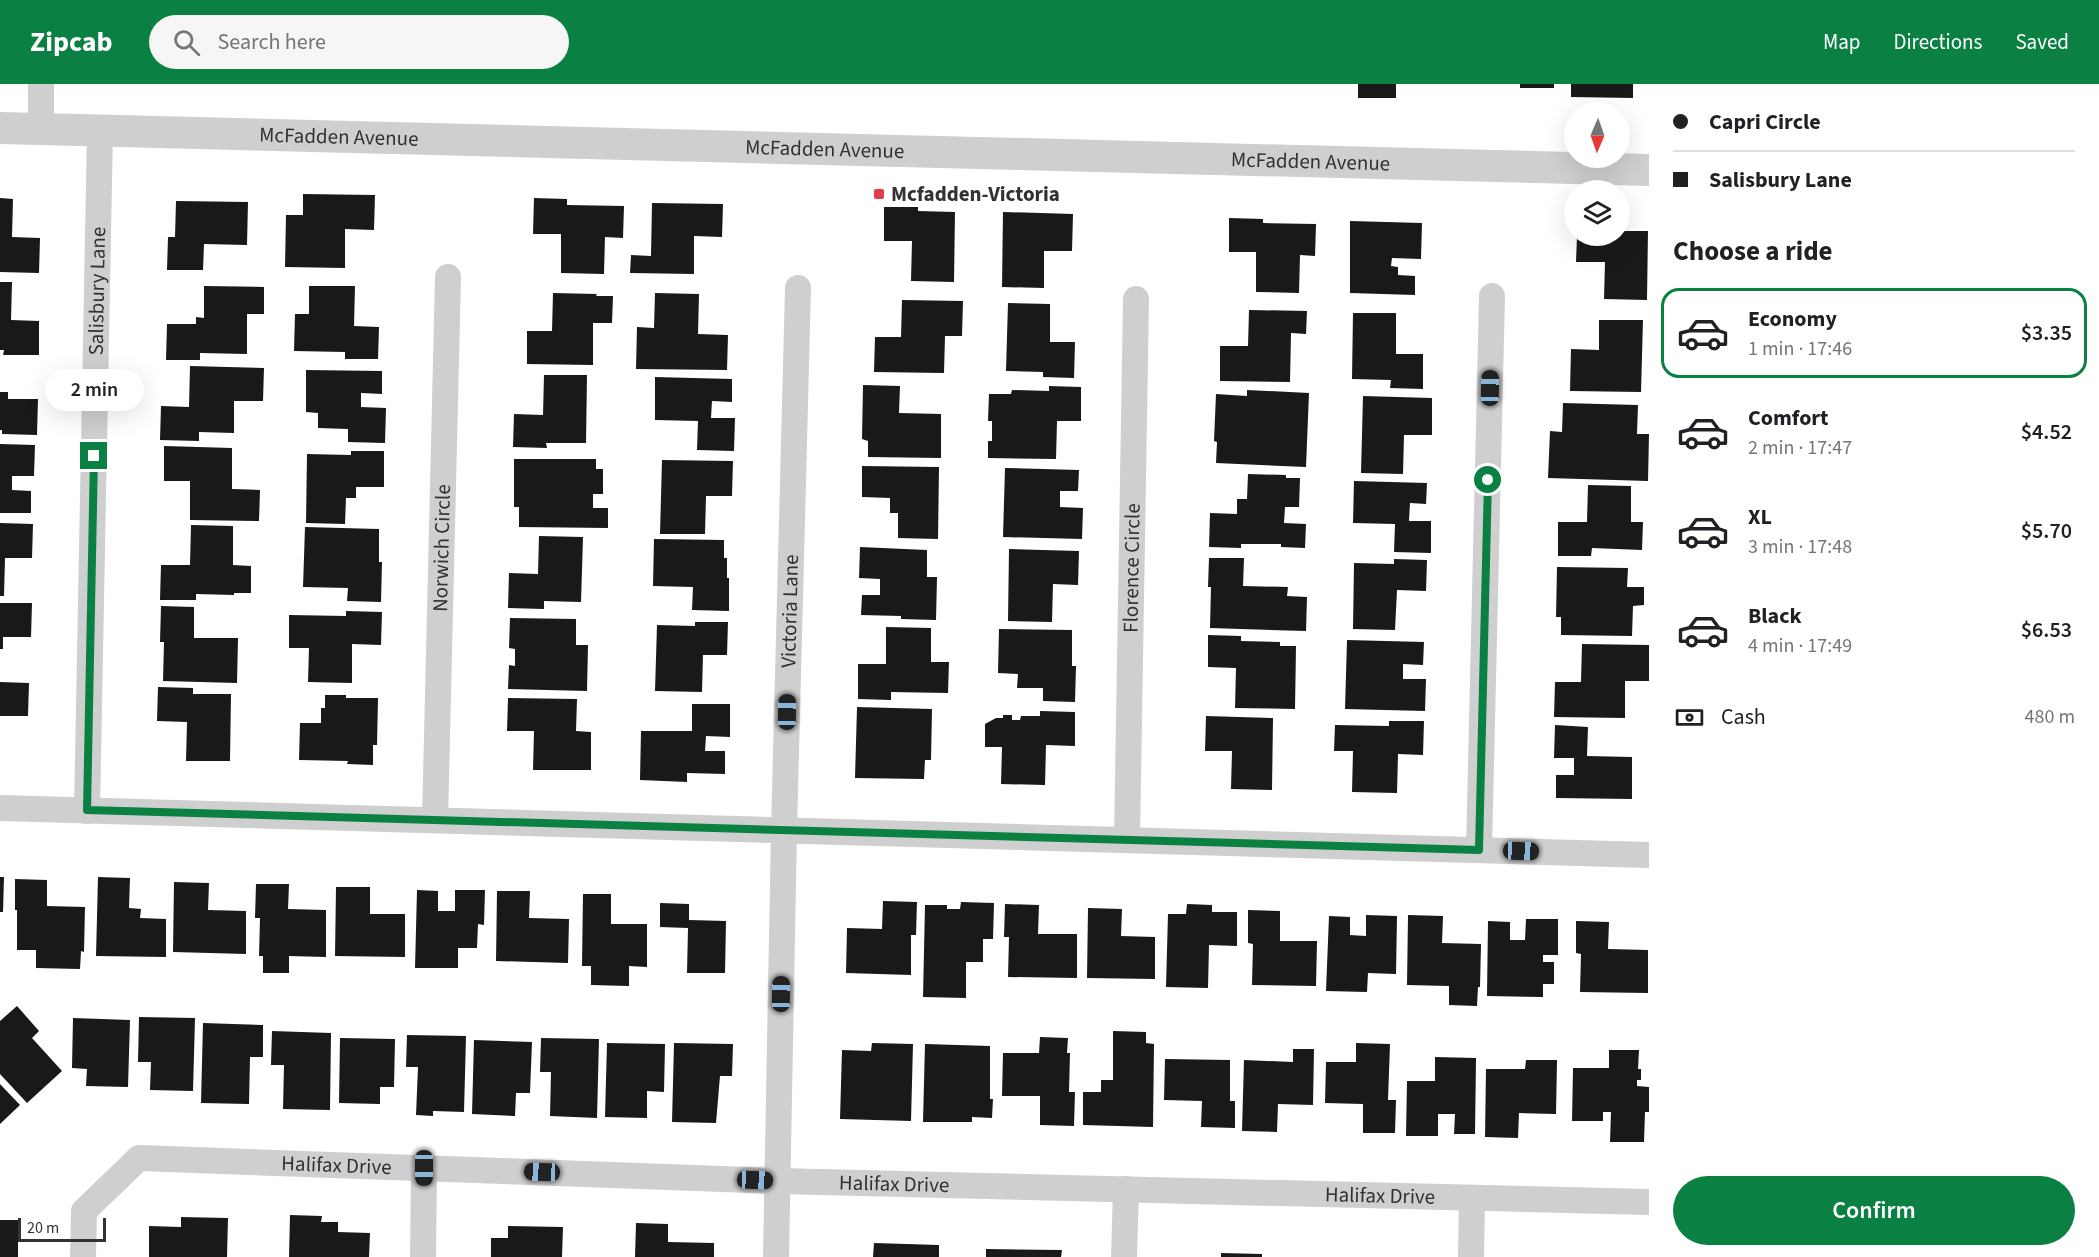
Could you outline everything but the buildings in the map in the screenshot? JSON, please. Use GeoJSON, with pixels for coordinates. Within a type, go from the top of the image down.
{"type":"FeatureCollection","features":[{"type":"Feature","properties":{"kind":"street"},"geometry":{"type":"LineString","coordinates":[[41,84],[41,129]]}},
{"type":"Feature","properties":{"kind":"street","name":"McFadden Avenue"},"geometry":{"type":"LineString","coordinates":[[0,128],[1649,170]]}},
{"type":"Feature","properties":{"kind":"street","name":"Salisbury Lane"},"geometry":{"type":"LineString","coordinates":[[87,810],[100,130]]}},
{"type":"Feature","properties":{"kind":"street","name":"Norwich Circle"},"geometry":{"type":"LineString","coordinates":[[435,820],[448,277]]}},
{"type":"Feature","properties":{"kind":"street","name":"Victoria Lane"},"geometry":{"type":"LineString","coordinates":[[776,1257],[798,288]]}},
{"type":"Feature","properties":{"kind":"street"},"geometry":{"type":"LineString","coordinates":[[1479,850],[1492,296]]}},
{"type":"Feature","properties":{"kind":"street","name":"Florence Circle"},"geometry":{"type":"LineString","coordinates":[[1127,840],[1136,298]]}},
{"type":"Feature","properties":{"kind":"street"},"geometry":{"type":"LineString","coordinates":[[0,808],[1649,855]]}},
{"type":"Feature","properties":{"kind":"street","name":"Halifax Drive"},"geometry":{"type":"LineString","coordinates":[[83,1257],[84,1211],[140,1158],[778,1180],[1649,1202]]}},
{"type":"Feature","properties":{"kind":"street"},"geometry":{"type":"LineString","coordinates":[[423,1257],[424,1168]]}},
{"type":"Feature","properties":{"kind":"street"},"geometry":{"type":"LineString","coordinates":[[1124,1257],[1126,1189]]}},
{"type":"Feature","properties":{"kind":"street"},"geometry":{"type":"LineString","coordinates":[[1471,1257],[1472,1198]]}},
{"type":"Feature","properties":{"kind":"place","name":"Mcfadden-Victoria"},"geometry":{"type":"Point","coordinates":[879,194]}},
{"type":"Feature","properties":{"kind":"route"},"geometry":{"type":"LineString","coordinates":[[94,456],[87,810],[1479,850],[1488,480]]}}]}
